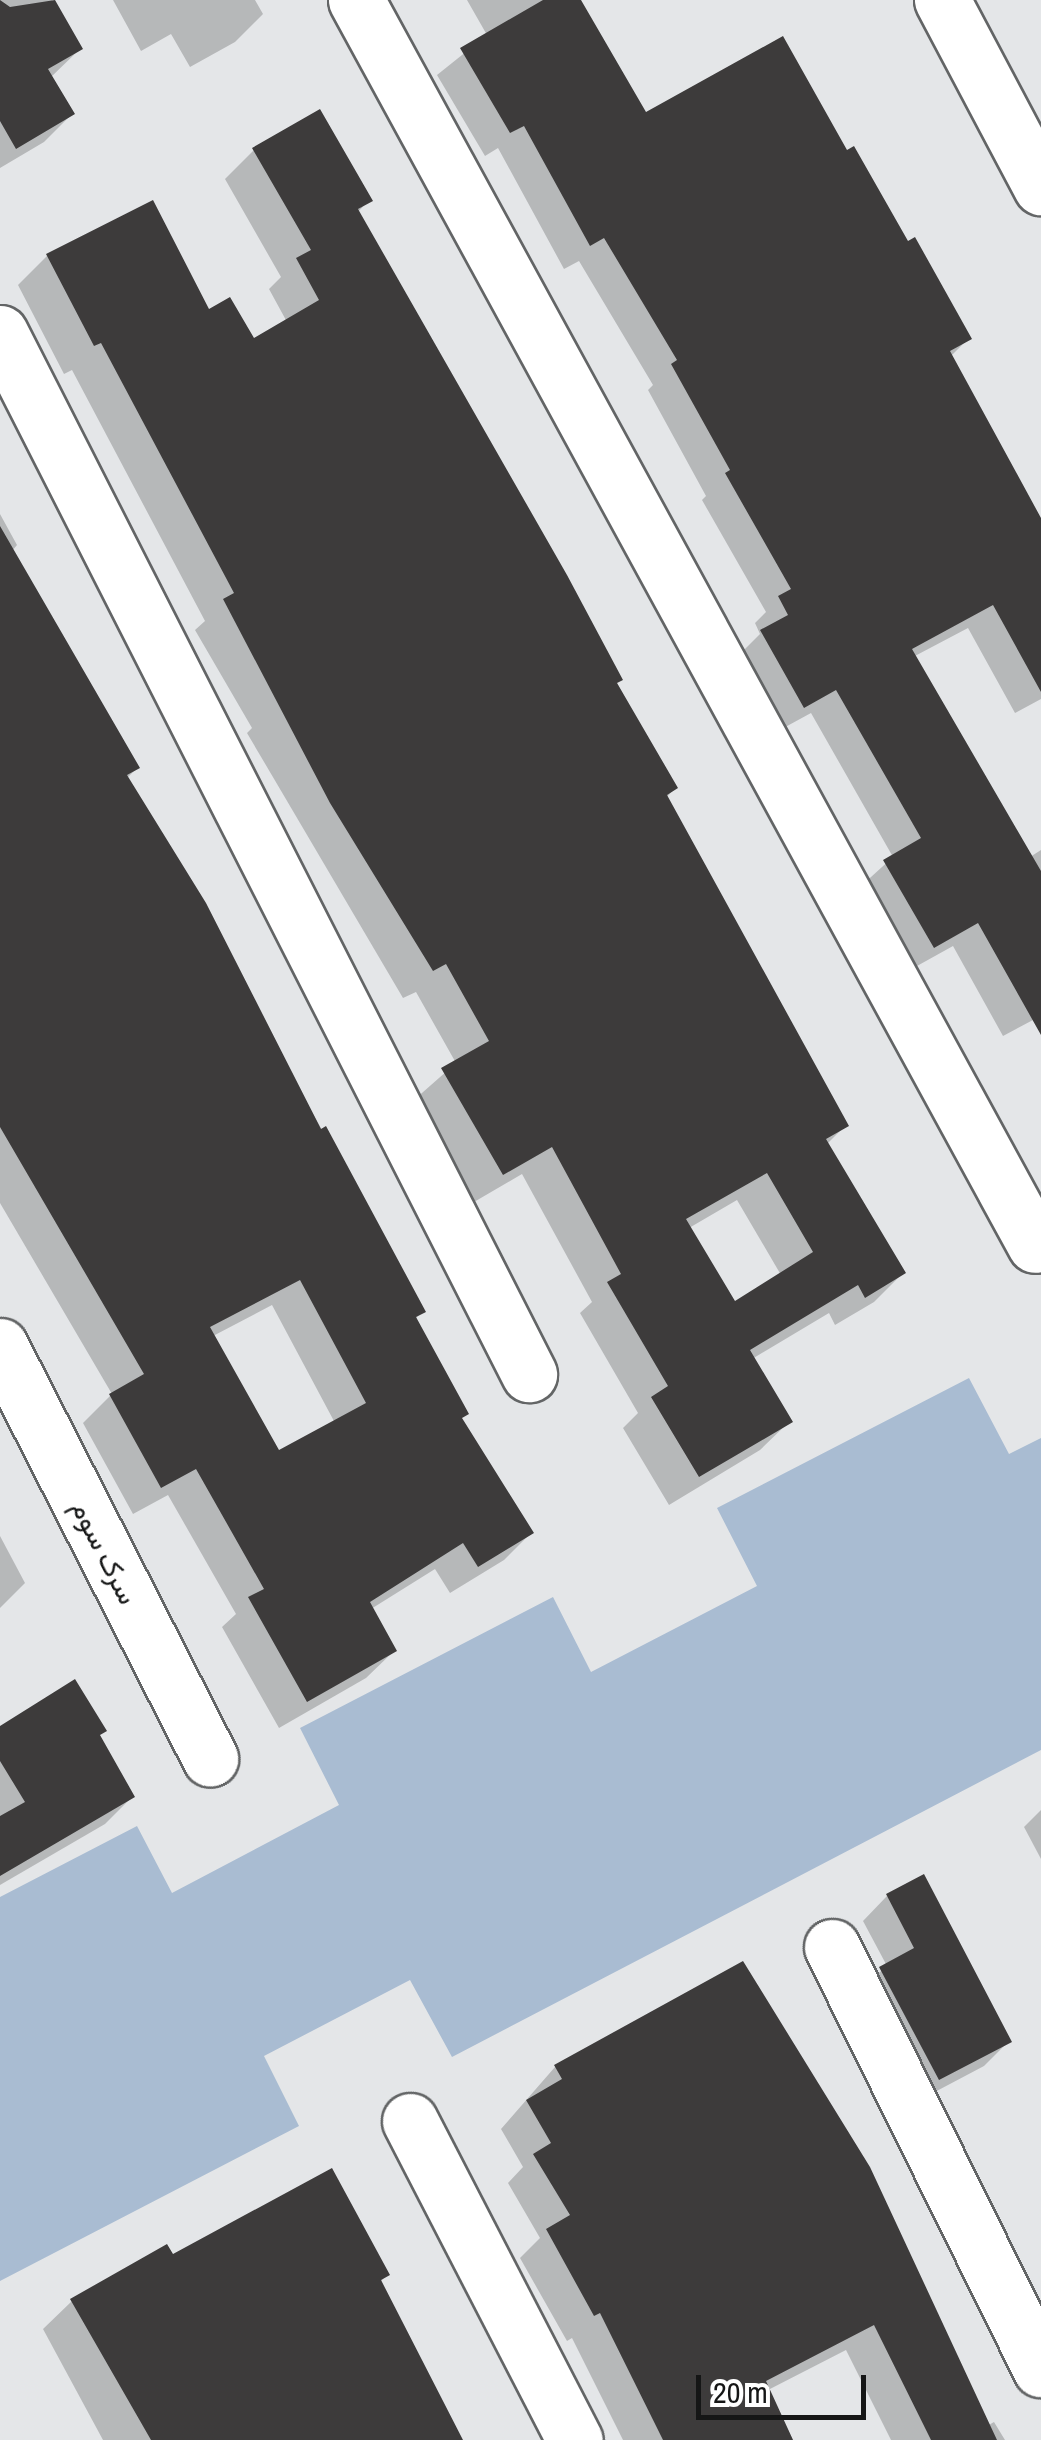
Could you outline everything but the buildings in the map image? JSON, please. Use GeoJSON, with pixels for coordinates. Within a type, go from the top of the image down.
{"type":"FeatureCollection","features":[{"type":"Feature","properties":{"kind":"street"},"geometry":{"type":"LineString","coordinates":[[356,0],[1035,1245]]}},
{"type":"Feature","properties":{"kind":"street"},"geometry":{"type":"LineString","coordinates":[[942,0],[1041,187]]}},
{"type":"Feature","properties":{"kind":"street"},"geometry":{"type":"LineString","coordinates":[[0,333],[529,1374]]}},
{"type":"Feature","properties":{"kind":"street","name":"سرک سوم"},"geometry":{"type":"LineString","coordinates":[[0,1346],[210,1758]]}},
{"type":"Feature","properties":{"kind":"street"},"geometry":{"type":"LineString","coordinates":[[832,1948],[1041,2369]]}},
{"type":"Feature","properties":{"kind":"street"},"geometry":{"type":"LineString","coordinates":[[410,2121],[575,2440]]}},
{"type":"Feature","properties":{"kind":"shaded area"},"geometry":{"type":"Polygon","coordinates":[[[969,1378],[1009,1454],[1041,1438],[1041,1750],[452,2057],[410,1980],[264,2056],[299,2126],[0,2281],[0,1897],[137,1826],[172,1893],[339,1805],[300,1728],[553,1597],[591,1672],[757,1586],[717,1508],[969,1378]]]}}]}
